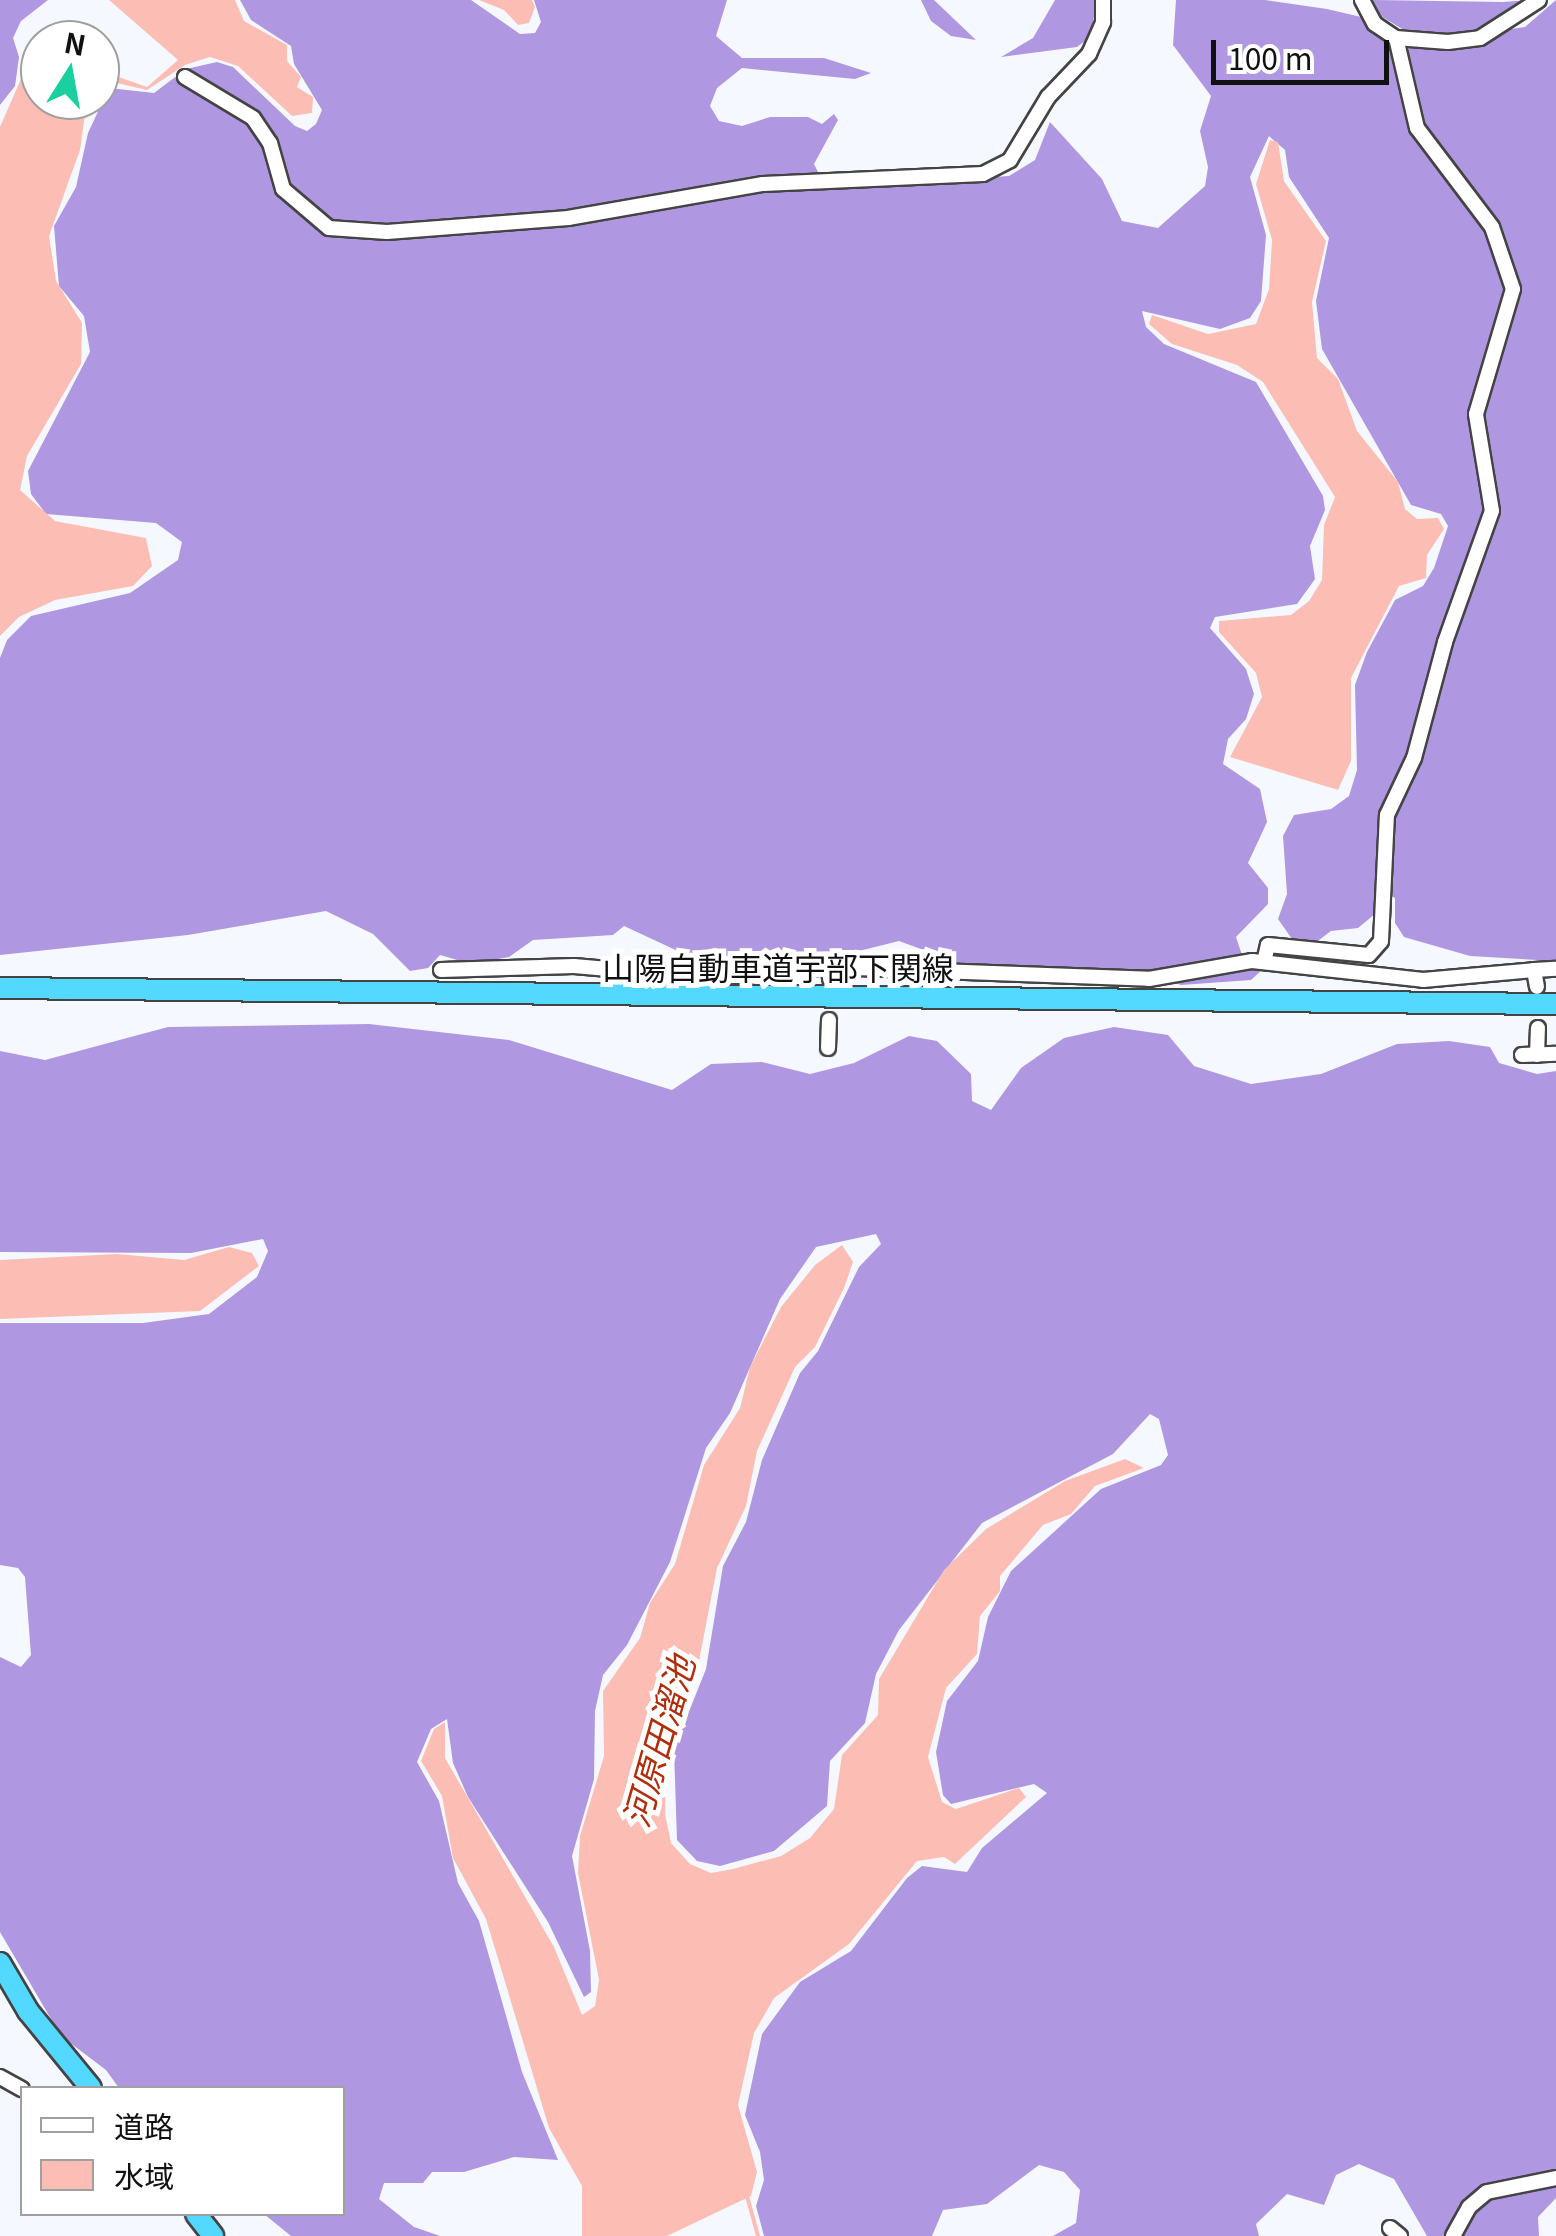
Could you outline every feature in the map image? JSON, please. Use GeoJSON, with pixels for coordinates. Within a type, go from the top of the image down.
{"type":"FeatureCollection","features":[{"type":"Feature","properties":{"kind":"highway","name":"山陽自動車道宇部下関線"},"geometry":{"type":"LineString","coordinates":[[0,988],[1556,1004]]}},
{"type":"Feature","properties":{"kind":"highway"},"geometry":{"type":"LineString","coordinates":[[0,1963],[28,2011],[89,2086]]}},
{"type":"Feature","properties":{"kind":"highway"},"geometry":{"type":"LineString","coordinates":[[198,2216],[213,2236]]}},
{"type":"Feature","properties":{"kind":"street"},"geometry":{"type":"LineString","coordinates":[[185,77],[253,118],[270,143],[283,189],[330,228],[387,232],[568,218],[746,186],[984,174],[1010,160],[1048,96],[1089,54],[1103,22],[1103,0]]}},
{"type":"Feature","properties":{"kind":"street"},"geometry":{"type":"LineString","coordinates":[[1362,0],[1375,24],[1396,38],[1480,38],[1539,0]]}},
{"type":"Feature","properties":{"kind":"street"},"geometry":{"type":"LineString","coordinates":[[1264,962],[1268,945],[1369,955],[1381,942],[1387,815],[1414,758],[1445,642],[1492,511],[1476,414],[1513,289],[1492,227],[1417,128],[1396,38]]}},
{"type":"Feature","properties":{"kind":"street"},"geometry":{"type":"LineString","coordinates":[[441,970],[574,966],[710,978],[830,974],[1149,980],[1264,962],[1423,980],[1556,969]]}},
{"type":"Feature","properties":{"kind":"street"},"geometry":{"type":"LineString","coordinates":[[1534,970],[1537,988]]}},
{"type":"Feature","properties":{"kind":"street"},"geometry":{"type":"LineString","coordinates":[[828,1048],[829,1020]]}},
{"type":"Feature","properties":{"kind":"street"},"geometry":{"type":"LineString","coordinates":[[1538,1028],[1530,1055],[1556,1054]]}},
{"type":"Feature","properties":{"kind":"street"},"geometry":{"type":"LineString","coordinates":[[1453,2236],[1468,2206],[1486,2192],[1556,2178]]}},
{"type":"Feature","properties":{"kind":"shaded area"},"geometry":{"type":"Polygon","coordinates":[[[0,0],[48,0],[20,20],[13,38],[19,57],[15,86],[0,105],[0,0]]]}},
{"type":"Feature","properties":{"kind":"shaded area"},"geometry":{"type":"Polygon","coordinates":[[[240,0],[471,0],[520,34],[535,33],[541,22],[534,0],[727,0],[716,36],[742,58],[824,58],[871,73],[855,79],[742,68],[717,88],[710,106],[719,121],[742,126],[770,117],[808,117],[822,124],[834,114],[838,120],[814,164],[819,174],[980,165],[994,177],[1009,176],[1035,160],[1050,122],[1102,179],[1122,221],[1158,228],[1205,186],[1208,167],[1200,131],[1211,96],[1173,45],[1176,0],[1265,0],[1327,9],[1361,17],[1402,45],[1525,27],[1556,0],[1556,961],[1470,956],[1404,937],[1395,923],[1395,898],[1384,892],[1381,909],[1358,928],[1331,931],[1315,943],[1292,939],[1278,919],[1287,894],[1283,836],[1294,815],[1331,809],[1349,796],[1357,770],[1355,685],[1367,652],[1395,600],[1423,586],[1434,568],[1448,526],[1441,514],[1411,505],[1322,349],[1316,301],[1329,238],[1289,177],[1285,150],[1269,136],[1250,177],[1266,235],[1261,301],[1250,318],[1220,329],[1142,311],[1146,327],[1164,344],[1256,382],[1323,496],[1325,510],[1310,546],[1315,579],[1297,604],[1215,617],[1210,628],[1246,669],[1254,694],[1246,719],[1228,739],[1223,764],[1260,789],[1267,822],[1248,863],[1268,888],[1268,904],[1236,937],[1242,955],[1262,970],[1251,980],[1181,985],[1135,969],[970,967],[899,941],[835,957],[782,953],[737,968],[708,965],[624,926],[613,935],[533,940],[509,957],[471,964],[440,955],[428,968],[410,971],[373,934],[326,911],[188,935],[0,955],[0,658],[7,640],[31,616],[130,593],[178,560],[182,542],[156,523],[46,514],[31,494],[28,471],[90,352],[84,316],[59,286],[54,226],[76,187],[94,120],[120,120],[120,89],[154,93],[186,69],[217,62],[233,67],[295,126],[307,131],[316,124],[322,110],[294,64],[291,46],[251,20],[240,0]]]}},
{"type":"Feature","properties":{"kind":"shaded area"},"geometry":{"type":"Polygon","coordinates":[[[921,0],[934,0],[976,40],[951,36],[931,21],[921,0]]]}},
{"type":"Feature","properties":{"kind":"shaded area"},"geometry":{"type":"Polygon","coordinates":[[[1055,0],[1098,0],[1089,38],[1077,47],[1001,57],[1033,38],[1055,0]]]}},
{"type":"Feature","properties":{"kind":"shaded area"},"geometry":{"type":"Polygon","coordinates":[[[1373,0],[1530,0],[1477,31],[1441,35],[1407,32],[1381,16],[1373,0]]]}},
{"type":"Feature","properties":{"kind":"shaded area"},"geometry":{"type":"Polygon","coordinates":[[[369,1024],[509,1040],[672,1090],[711,1064],[762,1062],[810,1074],[854,1063],[909,1036],[937,1041],[971,1074],[972,1101],[991,1110],[1021,1068],[1064,1038],[1114,1027],[1168,1035],[1194,1066],[1251,1084],[1321,1074],[1397,1044],[1449,1041],[1490,1047],[1499,1063],[1537,1074],[1556,1071],[1556,2198],[1538,2217],[1539,2236],[1427,2236],[1394,2179],[1359,2164],[1336,2175],[1324,2205],[1287,2194],[1256,2224],[1259,2236],[1053,2236],[1076,2223],[1080,2190],[1064,2172],[1039,2165],[987,2204],[943,2210],[932,2236],[764,2236],[756,2206],[764,2180],[760,2152],[745,2115],[762,2034],[800,1982],[851,1951],[907,1878],[922,1866],[967,1872],[982,1848],[1047,1793],[1034,1784],[951,1804],[943,1795],[936,1752],[947,1701],[978,1661],[988,1617],[1011,1571],[1101,1489],[1161,1465],[1168,1455],[1159,1419],[1150,1414],[1113,1454],[982,1523],[899,1630],[876,1674],[865,1723],[830,1761],[827,1806],[774,1851],[720,1866],[697,1861],[677,1840],[674,1749],[706,1669],[723,1566],[746,1522],[762,1460],[800,1373],[818,1351],[859,1267],[881,1244],[876,1234],[816,1247],[780,1299],[730,1413],[706,1448],[670,1562],[627,1645],[603,1675],[595,1711],[594,1779],[572,1856],[590,1951],[591,1992],[584,1997],[548,1922],[468,1797],[453,1763],[447,1719],[431,1729],[417,1762],[439,1801],[458,1883],[479,1921],[522,2072],[558,2160],[514,2157],[464,2172],[432,2172],[423,2183],[384,2183],[379,2199],[414,2227],[440,2236],[291,2236],[266,2216],[345,2216],[345,2086],[118,2086],[106,2070],[61,2036],[0,1932],[0,1657],[21,1667],[31,1655],[25,1577],[18,1568],[0,1565],[0,1323],[143,1323],[209,1314],[257,1277],[268,1251],[263,1239],[191,1253],[0,1252],[0,1051],[45,1060],[168,1027],[369,1024]]]}},
{"type":"Feature","properties":{"kind":"water"},"geometry":{"type":"Polygon","coordinates":[[[109,0],[235,0],[244,21],[287,45],[287,61],[301,77],[297,87],[313,97],[312,113],[292,116],[238,66],[210,57],[185,65],[147,90],[120,84],[120,77],[147,87],[178,60],[109,0]]]}},
{"type":"Feature","properties":{"kind":"water"},"geometry":{"type":"Polygon","coordinates":[[[479,0],[532,0],[535,7],[529,23],[518,25],[504,10],[479,0]]]}},
{"type":"Feature","properties":{"kind":"water"},"geometry":{"type":"Polygon","coordinates":[[[20,81],[20,120],[84,120],[80,150],[49,236],[56,281],[82,323],[81,364],[27,456],[20,490],[55,521],[146,538],[152,566],[133,586],[55,600],[19,617],[0,636],[0,127],[20,81]]]}},
{"type":"Feature","properties":{"kind":"water"},"geometry":{"type":"Polygon","coordinates":[[[1270,140],[1278,142],[1284,181],[1326,241],[1312,302],[1317,358],[1338,379],[1357,431],[1398,482],[1405,509],[1417,519],[1438,518],[1444,529],[1427,555],[1426,578],[1399,586],[1351,678],[1351,761],[1338,790],[1230,757],[1262,697],[1256,673],[1219,632],[1219,621],[1291,615],[1309,601],[1322,580],[1324,525],[1335,497],[1263,382],[1237,365],[1172,344],[1149,324],[1152,315],[1208,334],[1256,324],[1269,289],[1272,240],[1256,184],[1270,140]]]}},
{"type":"Feature","properties":{"kind":"water","name":"河原田溜池"},"geometry":{"type":"Polygon","coordinates":[[[842,1245],[853,1262],[844,1288],[815,1347],[795,1367],[757,1451],[746,1506],[717,1568],[697,1671],[681,1692],[667,1737],[665,1814],[671,1843],[690,1864],[711,1873],[733,1869],[781,1856],[810,1838],[834,1809],[842,1755],[878,1715],[879,1679],[944,1570],[986,1529],[1065,1481],[1125,1459],[1144,1468],[1095,1486],[1071,1514],[1043,1525],[1000,1576],[1000,1591],[980,1616],[977,1654],[946,1688],[928,1757],[942,1802],[956,1809],[1019,1788],[1026,1797],[955,1864],[944,1857],[917,1861],[849,1944],[774,1998],[754,2033],[738,2105],[757,2172],[751,2196],[667,2236],[582,2236],[582,2186],[549,2128],[486,1919],[453,1858],[442,1796],[421,1761],[434,1729],[445,1722],[445,1758],[554,1947],[582,2015],[595,2006],[599,1980],[578,1873],[580,1836],[604,1756],[603,1691],[640,1638],[650,1603],[675,1564],[704,1465],[740,1408],[750,1367],[781,1307],[815,1265],[842,1245]]]}},
{"type":"Feature","properties":{"kind":"water"},"geometry":{"type":"Polygon","coordinates":[[[229,1247],[252,1253],[259,1266],[200,1311],[0,1319],[0,1260],[117,1254],[184,1260],[229,1247]]]}},
{"type":"Feature","properties":{"kind":"waterway"},"geometry":{"type":"LineString","coordinates":[[747,2196],[758,2236]]}}]}
